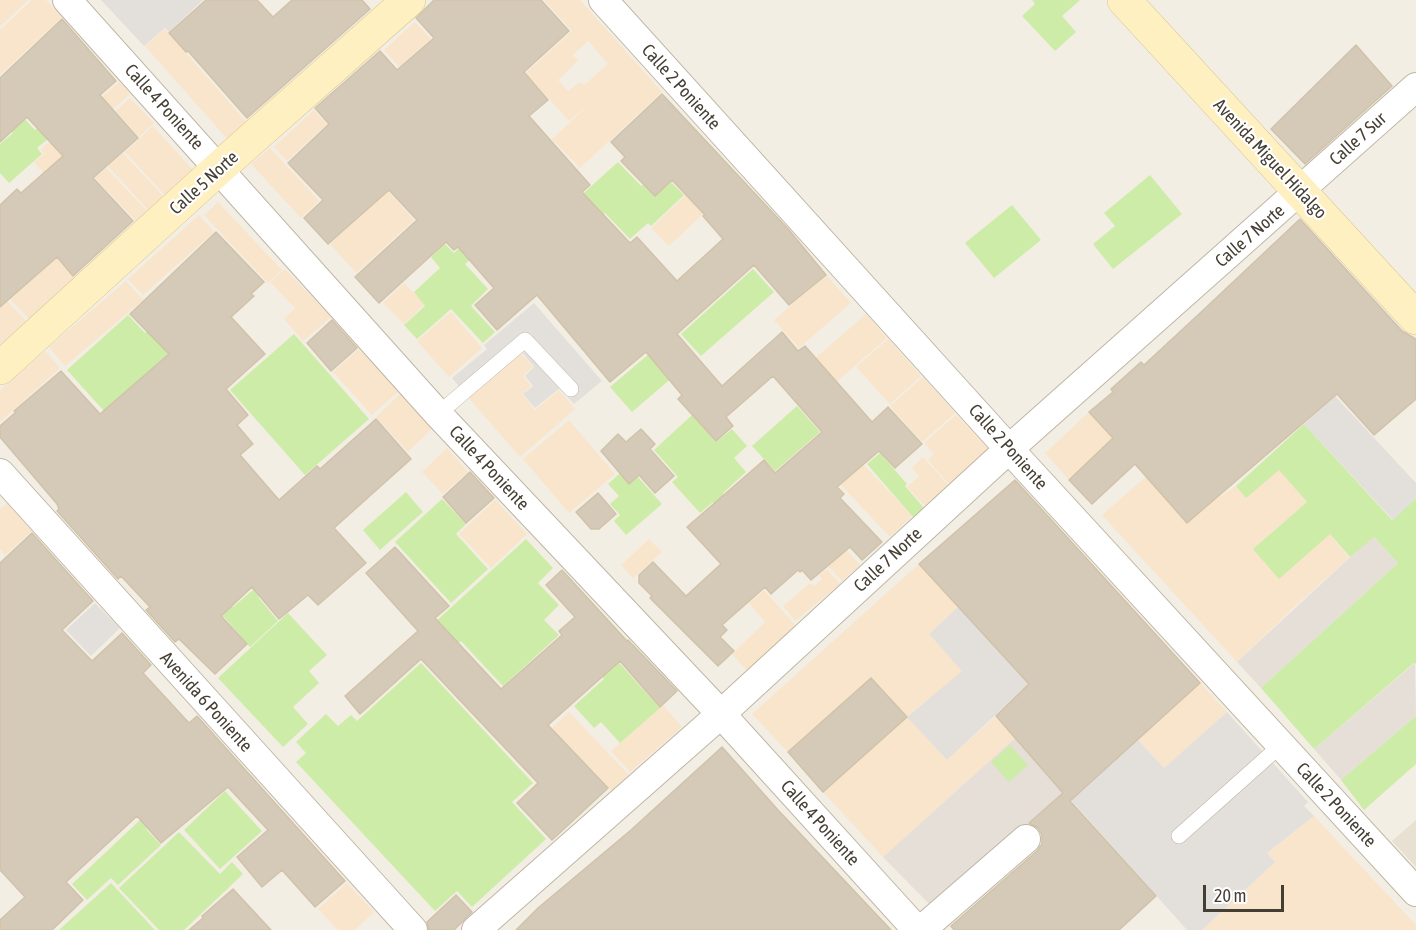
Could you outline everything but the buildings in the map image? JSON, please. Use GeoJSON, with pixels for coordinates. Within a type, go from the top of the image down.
{"type":"FeatureCollection","features":[{"type":"Feature","properties":{"kind":"street","name":"Calle 4 Poniente"},"geometry":{"type":"LineString","coordinates":[[67,0],[438,414],[721,714],[919,930]]}},
{"type":"Feature","properties":{"kind":"street","name":"Calle 5 Norte"},"geometry":{"type":"LineString","coordinates":[[0,368],[219,168],[409,0]]}},
{"type":"Feature","properties":{"kind":"street","name":"Calle 2 Poniente"},"geometry":{"type":"LineString","coordinates":[[603,0],[1416,892]]}},
{"type":"Feature","properties":{"kind":"street","name":"Avenida Miguel Hidalgo"},"geometry":{"type":"LineString","coordinates":[[1124,0],[1416,318]]}},
{"type":"Feature","properties":{"kind":"street","name":"Calle 7 Sur"},"geometry":{"type":"LineString","coordinates":[[1300,191],[1416,87]]}},
{"type":"Feature","properties":{"kind":"street","name":"Calle 7 Norte"},"geometry":{"type":"LineString","coordinates":[[476,930],[721,714],[1009,448],[1300,191]]}},
{"type":"Feature","properties":{"kind":"street","name":"Avenida 6 Poniente"},"geometry":{"type":"LineString","coordinates":[[0,473],[413,930]]}},
{"type":"Feature","properties":{"kind":"street"},"geometry":{"type":"LineString","coordinates":[[919,930],[1026,839]]}},
{"type":"Feature","properties":{"kind":"lane"},"geometry":{"type":"LineString","coordinates":[[438,414],[525,340],[571,389]]}},
{"type":"Feature","properties":{"kind":"lane"},"geometry":{"type":"LineString","coordinates":[[1179,836],[1281,745]]}},
{"type":"Feature","properties":{"kind":"shaded area"},"geometry":{"type":"Polygon","coordinates":[[[0,0],[28,0],[0,27],[0,0]]]}},
{"type":"Feature","properties":{"kind":"shaded area"},"geometry":{"type":"Polygon","coordinates":[[[32,0],[46,0],[62,17],[0,75],[0,30],[32,0]]]}},
{"type":"Feature","properties":{"kind":"shaded area"},"geometry":{"type":"Polygon","coordinates":[[[101,0],[203,0],[169,32],[165,28],[144,46],[101,0]]]}},
{"type":"Feature","properties":{"kind":"shaded area"},"geometry":{"type":"Polygon","coordinates":[[[544,0],[580,0],[662,92],[580,168],[552,139],[595,99],[569,121],[526,73],[572,31],[544,0]],[[588,41],[573,55],[578,61],[558,80],[568,91],[580,82],[584,85],[608,64],[588,41]]]}},
{"type":"Feature","properties":{"kind":"shaded area"},"geometry":{"type":"Polygon","coordinates":[[[415,22],[431,39],[399,67],[384,50],[415,22]]]}},
{"type":"Feature","properties":{"kind":"shaded area"},"geometry":{"type":"Polygon","coordinates":[[[165,29],[248,124],[229,141],[145,46],[165,29]]]}},
{"type":"Feature","properties":{"kind":"shaded area"},"geometry":{"type":"Polygon","coordinates":[[[119,82],[130,94],[48,178],[34,162],[44,154],[41,149],[119,82]]]}},
{"type":"Feature","properties":{"kind":"shaded area"},"geometry":{"type":"Polygon","coordinates":[[[130,98],[154,123],[139,137],[116,111],[130,98]]]}},
{"type":"Feature","properties":{"kind":"shaded area"},"geometry":{"type":"Polygon","coordinates":[[[314,110],[327,124],[287,161],[274,147],[314,110]]]}},
{"type":"Feature","properties":{"kind":"shaded area"},"geometry":{"type":"Polygon","coordinates":[[[153,126],[193,170],[165,195],[125,152],[153,126]]]}},
{"type":"Feature","properties":{"kind":"shaded area"},"geometry":{"type":"Polygon","coordinates":[[[270,148],[319,201],[301,218],[251,164],[270,148]]]}},
{"type":"Feature","properties":{"kind":"shaded area"},"geometry":{"type":"Polygon","coordinates":[[[123,153],[164,197],[149,211],[108,166],[123,153]]]}},
{"type":"Feature","properties":{"kind":"shaded area"},"geometry":{"type":"Polygon","coordinates":[[[722,160],[740,179],[669,246],[651,228],[722,160]]]}},
{"type":"Feature","properties":{"kind":"shaded area"},"geometry":{"type":"Polygon","coordinates":[[[106,168],[147,211],[136,221],[95,178],[106,168]]]}},
{"type":"Feature","properties":{"kind":"shaded area"},"geometry":{"type":"Polygon","coordinates":[[[388,191],[414,220],[356,273],[330,244],[388,191]]]}},
{"type":"Feature","properties":{"kind":"shaded area"},"geometry":{"type":"Polygon","coordinates":[[[218,202],[282,270],[268,283],[204,215],[218,202]]]}},
{"type":"Feature","properties":{"kind":"shaded area"},"geometry":{"type":"Polygon","coordinates":[[[199,215],[214,232],[143,295],[128,279],[199,215]]]}},
{"type":"Feature","properties":{"kind":"shaded area"},"geometry":{"type":"Polygon","coordinates":[[[56,258],[75,278],[29,319],[10,299],[56,258]]]}},
{"type":"Feature","properties":{"kind":"shaded area"},"geometry":{"type":"Polygon","coordinates":[[[285,269],[331,317],[303,341],[284,319],[295,308],[270,282],[285,269]]]}},
{"type":"Feature","properties":{"kind":"shaded area"},"geometry":{"type":"Polygon","coordinates":[[[826,275],[851,303],[799,348],[774,320],[826,275]]]}},
{"type":"Feature","properties":{"kind":"shaded area"},"geometry":{"type":"Polygon","coordinates":[[[126,281],[143,300],[65,366],[49,347],[126,281]]]}},
{"type":"Feature","properties":{"kind":"shaded area"},"geometry":{"type":"Polygon","coordinates":[[[404,283],[425,304],[404,324],[383,303],[404,283]]]}},
{"type":"Feature","properties":{"kind":"shaded area"},"geometry":{"type":"Polygon","coordinates":[[[0,293],[26,321],[0,344],[0,293]]]}},
{"type":"Feature","properties":{"kind":"shaded area"},"geometry":{"type":"Polygon","coordinates":[[[534,303],[602,381],[574,404],[560,388],[535,408],[523,394],[533,386],[525,376],[534,367],[521,351],[467,396],[452,378],[487,349],[484,345],[534,303]]]}},
{"type":"Feature","properties":{"kind":"shaded area"},"geometry":{"type":"Polygon","coordinates":[[[451,312],[482,348],[449,377],[417,341],[451,312]]]}},
{"type":"Feature","properties":{"kind":"shaded area"},"geometry":{"type":"Polygon","coordinates":[[[866,314],[887,338],[826,391],[805,367],[866,314]]]}},
{"type":"Feature","properties":{"kind":"shaded area"},"geometry":{"type":"Polygon","coordinates":[[[888,339],[921,376],[890,404],[856,367],[888,339]]]}},
{"type":"Feature","properties":{"kind":"shaded area"},"geometry":{"type":"Polygon","coordinates":[[[359,349],[399,391],[372,415],[333,372],[359,349]]]}},
{"type":"Feature","properties":{"kind":"shaded area"},"geometry":{"type":"Polygon","coordinates":[[[45,351],[60,368],[0,422],[0,390],[45,351]]]}},
{"type":"Feature","properties":{"kind":"shaded area"},"geometry":{"type":"Polygon","coordinates":[[[520,352],[533,367],[523,376],[531,386],[522,394],[535,410],[559,390],[575,409],[520,457],[468,397],[520,352]]]}},
{"type":"Feature","properties":{"kind":"shaded area"},"geometry":{"type":"Polygon","coordinates":[[[923,377],[955,413],[922,442],[890,406],[923,377]]]}},
{"type":"Feature","properties":{"kind":"shaded area"},"geometry":{"type":"Polygon","coordinates":[[[400,394],[433,428],[408,452],[376,417],[400,394]]]}},
{"type":"Feature","properties":{"kind":"shaded area"},"geometry":{"type":"Polygon","coordinates":[[[1335,396],[1416,483],[1416,498],[1393,520],[1304,424],[1335,396]]]}},
{"type":"Feature","properties":{"kind":"shaded area"},"geometry":{"type":"Polygon","coordinates":[[[1089,412],[1114,440],[1109,442],[1069,480],[1045,453],[1089,412]]]}},
{"type":"Feature","properties":{"kind":"shaded area"},"geometry":{"type":"Polygon","coordinates":[[[956,415],[989,450],[950,485],[928,460],[934,454],[924,443],[956,415]]]}},
{"type":"Feature","properties":{"kind":"shaded area"},"geometry":{"type":"Polygon","coordinates":[[[569,420],[615,474],[569,513],[523,459],[569,420]]]}},
{"type":"Feature","properties":{"kind":"shaded area"},"geometry":{"type":"Polygon","coordinates":[[[447,448],[468,472],[443,494],[422,472],[447,448]]]}},
{"type":"Feature","properties":{"kind":"shaded area"},"geometry":{"type":"Polygon","coordinates":[[[923,457],[951,488],[928,509],[907,487],[919,476],[912,468],[923,457]]]}},
{"type":"Feature","properties":{"kind":"shaded area"},"geometry":{"type":"Polygon","coordinates":[[[862,463],[912,516],[890,537],[839,483],[862,463]]]}},
{"type":"Feature","properties":{"kind":"shaded area"},"geometry":{"type":"Polygon","coordinates":[[[1279,469],[1307,502],[1253,549],[1330,534],[1349,558],[1237,662],[1102,515],[1147,476],[1187,523],[1206,506],[1236,486],[1246,497],[1279,469]]]}},
{"type":"Feature","properties":{"kind":"shaded area"},"geometry":{"type":"Polygon","coordinates":[[[495,500],[527,534],[491,568],[459,534],[495,500]]]}},
{"type":"Feature","properties":{"kind":"shaded area"},"geometry":{"type":"Polygon","coordinates":[[[7,503],[32,531],[5,555],[0,549],[0,509],[7,503]]]}},
{"type":"Feature","properties":{"kind":"shaded area"},"geometry":{"type":"Polygon","coordinates":[[[817,517],[860,565],[842,581],[798,534],[817,517]]]}},
{"type":"Feature","properties":{"kind":"shaded area"},"geometry":{"type":"Polygon","coordinates":[[[1373,536],[1398,563],[1261,688],[1237,662],[1373,536]]]}},
{"type":"Feature","properties":{"kind":"shaded area"},"geometry":{"type":"Polygon","coordinates":[[[649,539],[662,552],[633,578],[621,565],[649,539]]]}},
{"type":"Feature","properties":{"kind":"shaded area"},"geometry":{"type":"Polygon","coordinates":[[[919,564],[958,607],[929,634],[963,671],[907,716],[870,679],[788,752],[752,714],[919,564]]]}},
{"type":"Feature","properties":{"kind":"shaded area"},"geometry":{"type":"Polygon","coordinates":[[[827,569],[840,584],[795,621],[783,606],[810,583],[814,586],[822,579],[819,575],[827,569]]]}},
{"type":"Feature","properties":{"kind":"shaded area"},"geometry":{"type":"Polygon","coordinates":[[[764,590],[796,626],[747,671],[732,654],[765,622],[749,603],[764,590]]]}},
{"type":"Feature","properties":{"kind":"shaded area"},"geometry":{"type":"Polygon","coordinates":[[[95,603],[120,628],[91,656],[66,630],[95,603]]]}},
{"type":"Feature","properties":{"kind":"shaded area"},"geometry":{"type":"Polygon","coordinates":[[[958,607],[1030,683],[947,760],[907,717],[962,671],[929,634],[958,607]]]}},
{"type":"Feature","properties":{"kind":"shaded area"},"geometry":{"type":"Polygon","coordinates":[[[1415,663],[1416,716],[1341,780],[1314,749],[1415,663]]]}},
{"type":"Feature","properties":{"kind":"shaded area"},"geometry":{"type":"Polygon","coordinates":[[[1200,683],[1227,712],[1164,768],[1137,739],[1200,683]]]}},
{"type":"Feature","properties":{"kind":"shaded area"},"geometry":{"type":"Polygon","coordinates":[[[663,705],[682,727],[630,772],[611,751],[663,705]]]}},
{"type":"Feature","properties":{"kind":"shaded area"},"geometry":{"type":"Polygon","coordinates":[[[569,712],[629,775],[612,791],[552,728],[569,712]]]}},
{"type":"Feature","properties":{"kind":"shaded area"},"geometry":{"type":"Polygon","coordinates":[[[1227,712],[1308,802],[1304,806],[1314,816],[1267,853],[1275,862],[1202,930],[1187,930],[1071,800],[1137,739],[1164,768],[1227,712]]]}},
{"type":"Feature","properties":{"kind":"shaded area"},"geometry":{"type":"Polygon","coordinates":[[[907,716],[947,760],[995,717],[1015,738],[883,857],[823,792],[907,716]]]}},
{"type":"Feature","properties":{"kind":"shaded area"},"geometry":{"type":"Polygon","coordinates":[[[1015,738],[1064,793],[933,908],[883,857],[1015,738]]]}},
{"type":"Feature","properties":{"kind":"shaded area"},"geometry":{"type":"Polygon","coordinates":[[[1314,816],[1416,925],[1416,930],[1202,930],[1275,862],[1267,853],[1314,816]]]}},
{"type":"Feature","properties":{"kind":"shaded area"},"geometry":{"type":"Polygon","coordinates":[[[1416,820],[1416,867],[1392,841],[1416,820]]]}},
{"type":"Feature","properties":{"kind":"shaded area"},"geometry":{"type":"Polygon","coordinates":[[[347,883],[374,912],[355,930],[338,930],[318,909],[347,883]]]}},
{"type":"Feature","properties":{"kind":"green space"},"geometry":{"type":"Polygon","coordinates":[[[1032,0],[1080,0],[1062,16],[1076,32],[1055,51],[1022,16],[1035,4],[1032,0]]]}},
{"type":"Feature","properties":{"kind":"green space"},"geometry":{"type":"Polygon","coordinates":[[[21,115],[35,130],[43,123],[54,134],[37,148],[42,154],[9,183],[0,173],[0,144],[13,133],[1,119],[21,115]]]}},
{"type":"Feature","properties":{"kind":"green space"},"geometry":{"type":"Polygon","coordinates":[[[618,162],[641,186],[644,184],[655,196],[671,182],[684,195],[651,226],[648,223],[630,239],[605,213],[586,230],[566,209],[618,162]]]}},
{"type":"Feature","properties":{"kind":"green space"},"geometry":{"type":"Polygon","coordinates":[[[1150,175],[1182,214],[1113,269],[1093,244],[1115,226],[1104,213],[1150,175]]]}},
{"type":"Feature","properties":{"kind":"green space"},"geometry":{"type":"Polygon","coordinates":[[[508,204],[519,216],[465,264],[488,289],[471,306],[495,332],[483,343],[451,309],[417,339],[404,325],[425,306],[414,292],[440,268],[431,257],[445,244],[454,253],[508,204]]]}},
{"type":"Feature","properties":{"kind":"green space"},"geometry":{"type":"Polygon","coordinates":[[[1012,205],[1041,240],[994,278],[965,243],[1012,205]]]}},
{"type":"Feature","properties":{"kind":"green space"},"geometry":{"type":"Polygon","coordinates":[[[753,269],[774,292],[701,356],[681,334],[753,269]]]}},
{"type":"Feature","properties":{"kind":"green space"},"geometry":{"type":"Polygon","coordinates":[[[128,315],[145,333],[163,318],[183,341],[104,411],[67,370],[128,315]]]}},
{"type":"Feature","properties":{"kind":"green space"},"geometry":{"type":"Polygon","coordinates":[[[294,334],[369,419],[305,475],[230,390],[294,334]]]}},
{"type":"Feature","properties":{"kind":"green space"},"geometry":{"type":"Polygon","coordinates":[[[656,348],[681,370],[632,412],[610,387],[656,348]]]}},
{"type":"Feature","properties":{"kind":"green space"},"geometry":{"type":"Polygon","coordinates":[[[797,406],[820,432],[775,471],[752,446],[797,406]]]}},
{"type":"Feature","properties":{"kind":"green space"},"geometry":{"type":"Polygon","coordinates":[[[692,415],[716,442],[732,429],[747,446],[734,458],[746,472],[723,493],[737,509],[727,518],[713,502],[700,513],[672,482],[678,477],[654,450],[692,415]]]}},
{"type":"Feature","properties":{"kind":"green space"},"geometry":{"type":"Polygon","coordinates":[[[1304,424],[1392,520],[1416,498],[1416,664],[1414,663],[1314,749],[1261,688],[1398,563],[1374,537],[1350,557],[1330,534],[1279,579],[1253,549],[1307,502],[1279,470],[1246,498],[1236,486],[1304,424]]]}},
{"type":"Feature","properties":{"kind":"green space"},"geometry":{"type":"Polygon","coordinates":[[[880,453],[924,508],[913,517],[867,464],[880,453]]]}},
{"type":"Feature","properties":{"kind":"green space"},"geometry":{"type":"Polygon","coordinates":[[[628,466],[662,504],[626,535],[614,521],[620,515],[610,504],[619,496],[608,484],[628,466]]]}},
{"type":"Feature","properties":{"kind":"green space"},"geometry":{"type":"Polygon","coordinates":[[[406,492],[423,512],[380,550],[363,530],[406,492]]]}},
{"type":"Feature","properties":{"kind":"green space"},"geometry":{"type":"Polygon","coordinates":[[[442,499],[466,524],[456,534],[488,569],[451,603],[395,542],[442,499]]]}},
{"type":"Feature","properties":{"kind":"green space"},"geometry":{"type":"Polygon","coordinates":[[[526,539],[553,568],[538,583],[559,605],[544,620],[559,635],[503,686],[461,641],[431,668],[410,645],[526,539]]]}},
{"type":"Feature","properties":{"kind":"green space"},"geometry":{"type":"Polygon","coordinates":[[[275,583],[258,597],[278,621],[250,647],[224,617],[221,618],[219,592],[233,607],[260,584],[275,583]]]}},
{"type":"Feature","properties":{"kind":"green space"},"geometry":{"type":"Polygon","coordinates":[[[288,613],[327,655],[309,671],[319,683],[293,707],[308,724],[283,747],[218,678],[288,613]]]}},
{"type":"Feature","properties":{"kind":"green space"},"geometry":{"type":"Polygon","coordinates":[[[612,655],[660,708],[620,743],[601,722],[594,728],[574,706],[604,679],[596,669],[612,655]]]}},
{"type":"Feature","properties":{"kind":"green space"},"geometry":{"type":"Polygon","coordinates":[[[421,663],[533,783],[512,802],[546,839],[472,907],[457,891],[435,911],[296,762],[306,753],[296,742],[326,714],[338,726],[351,715],[357,721],[421,663]]]}},
{"type":"Feature","properties":{"kind":"green space"},"geometry":{"type":"Polygon","coordinates":[[[1416,716],[1416,764],[1364,810],[1341,780],[1416,716]]]}},
{"type":"Feature","properties":{"kind":"green space"},"geometry":{"type":"Polygon","coordinates":[[[1010,745],[1028,765],[1009,782],[991,762],[1010,745]]]}},
{"type":"Feature","properties":{"kind":"green space"},"geometry":{"type":"Polygon","coordinates":[[[206,758],[214,766],[146,829],[161,845],[118,885],[111,878],[87,900],[72,884],[206,758]]]}},
{"type":"Feature","properties":{"kind":"green space"},"geometry":{"type":"Polygon","coordinates":[[[225,791],[262,831],[220,869],[184,830],[225,791]]]}},
{"type":"Feature","properties":{"kind":"green space"},"geometry":{"type":"Polygon","coordinates":[[[179,832],[220,874],[232,862],[243,874],[184,930],[159,930],[119,888],[179,832]]]}},
{"type":"Feature","properties":{"kind":"green space"},"geometry":{"type":"Polygon","coordinates":[[[111,883],[155,930],[59,930],[111,883]]]}}]}
